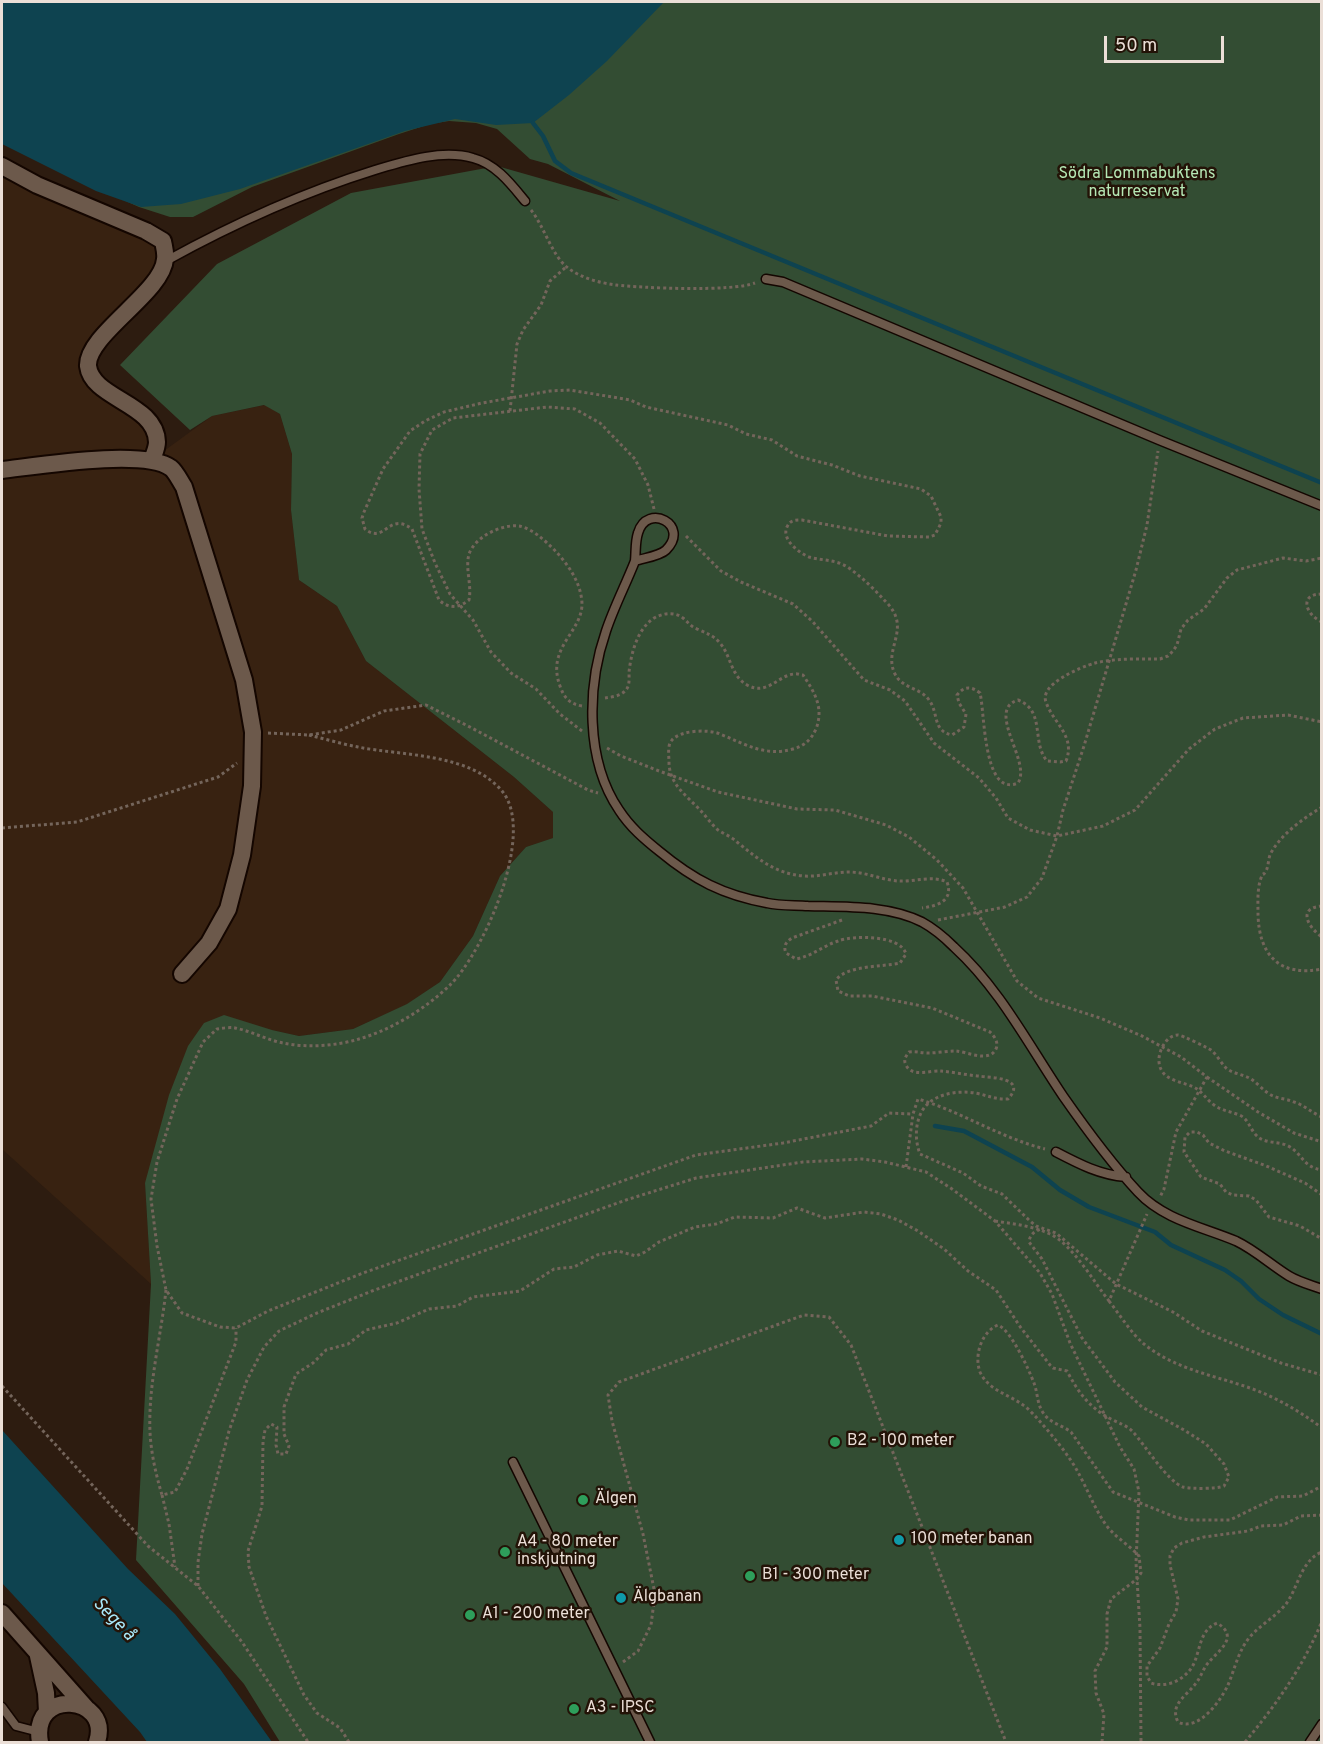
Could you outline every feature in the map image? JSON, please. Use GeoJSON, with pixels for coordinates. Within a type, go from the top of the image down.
{"type":"FeatureCollection","features":[{"type":"Feature","properties":{"kind":"street"},"geometry":{"type":"LineString","coordinates":[[2,166],[37,185],[146,231],[163,241],[166,261],[157,279],[91,352],[88,366],[95,381],[137,409],[155,430],[157,444],[152,460]]}},
{"type":"Feature","properties":{"kind":"street"},"geometry":{"type":"LineString","coordinates":[[2,470],[123,458],[152,460],[171,468],[184,486],[244,680],[253,732],[253,752],[252,786],[244,843],[228,909],[209,943],[182,974]]}},
{"type":"Feature","properties":{"kind":"street"},"geometry":{"type":"LineString","coordinates":[[2,1613],[95,1718],[98,1735],[106,1743]]}},
{"type":"Feature","properties":{"kind":"street"},"geometry":{"type":"LineString","coordinates":[[37,1653],[46,1693],[47,1712]]}},
{"type":"Feature","properties":{"kind":"street"},"geometry":{"type":"LineString","coordinates":[[37,1735],[47,1712],[60,1704],[80,1705],[88,1710]]}},
{"type":"Feature","properties":{"kind":"lane"},"geometry":{"type":"LineString","coordinates":[[166,261],[219,231],[331,184],[398,163],[448,154],[475,158],[504,175],[525,201]]}},
{"type":"Feature","properties":{"kind":"lane"},"geometry":{"type":"LineString","coordinates":[[765,279],[783,282],[1322,506]]}},
{"type":"Feature","properties":{"kind":"lane"},"geometry":{"type":"LineString","coordinates":[[635,561],[665,552],[673,539],[674,532],[671,525],[662,518],[654,517],[638,530],[635,561],[605,632],[592,701],[594,740],[601,774],[618,808],[636,832],[701,882],[735,895],[770,904],[869,909],[903,914],[925,923],[974,967],[1010,1011],[1064,1097],[1140,1194],[1195,1228],[1236,1242],[1258,1254],[1290,1277],[1322,1289]]}},
{"type":"Feature","properties":{"kind":"lane"},"geometry":{"type":"LineString","coordinates":[[1056,1152],[1081,1166],[1108,1176],[1126,1177]]}},
{"type":"Feature","properties":{"kind":"lane"},"geometry":{"type":"LineString","coordinates":[[513,1462],[650,1743]]}},
{"type":"Feature","properties":{"kind":"lane"},"geometry":{"type":"LineString","coordinates":[[2,1707],[16,1726],[37,1735]]}},
{"type":"Feature","properties":{"kind":"lane"},"geometry":{"type":"LineString","coordinates":[[1310,1743],[1322,1724]]}},
{"type":"Feature","properties":{"kind":"path"},"geometry":{"type":"LineString","coordinates":[[525,201],[566,267],[582,277],[615,285],[725,287],[749,285],[765,279]]}},
{"type":"Feature","properties":{"kind":"path"},"geometry":{"type":"LineString","coordinates":[[510,412],[517,344],[541,305],[550,281],[566,267]]}},
{"type":"Feature","properties":{"kind":"path"},"geometry":{"type":"LineString","coordinates":[[903,914],[944,902],[948,896],[947,882],[941,879],[913,882],[893,881],[851,872],[806,876],[773,869],[717,829],[678,788],[671,776],[669,747],[672,740],[682,734],[703,731],[718,733],[750,747],[773,753],[807,743],[815,732],[820,708],[816,695],[803,675],[794,674],[767,687],[748,686],[739,679],[722,645],[712,636],[695,628],[681,616],[660,615],[652,618],[641,631],[632,655],[629,685],[625,691],[619,695],[592,701],[585,707],[573,704],[566,699],[558,682],[556,668],[563,645],[579,618],[582,606],[581,597],[569,567],[550,545],[534,532],[519,526],[504,527],[489,533],[469,554],[468,572],[471,590],[469,600],[461,606],[445,606],[439,600],[412,529],[400,522],[380,533],[369,533],[365,529],[362,518],[372,489],[382,469],[410,431],[444,412],[550,391],[570,390],[630,400],[646,407],[728,425],[746,434],[772,440],[797,456],[832,465],[860,476],[921,489],[931,496],[937,507],[941,524],[935,534],[929,537],[888,536],[794,520],[785,530],[786,537],[798,551],[810,557],[837,561],[848,567],[891,607],[897,617],[898,625],[893,654],[894,671],[905,686],[921,692],[928,698],[938,727],[945,734],[952,735],[964,727],[966,714],[957,695],[961,690],[967,687],[980,693],[989,757],[996,775],[1006,786],[1018,783],[1022,777],[1006,720],[1007,705],[1018,700],[1031,707],[1042,755],[1047,761],[1066,760],[1069,754],[1066,734],[1045,702],[1048,687],[1064,676],[1095,663],[1160,659],[1168,656],[1177,645],[1181,629],[1188,620],[1204,609],[1227,578],[1237,570],[1283,558],[1306,561],[1322,558]]}},
{"type":"Feature","properties":{"kind":"path"},"geometry":{"type":"LineString","coordinates":[[654,517],[648,485],[635,459],[600,423],[575,409],[547,407],[453,418],[432,430],[420,454],[419,489],[423,529],[435,563],[450,594],[473,620],[491,652],[511,673],[536,690],[560,714],[594,740],[621,756],[718,792],[797,809],[835,810],[886,825],[909,837],[937,860],[963,888],[1017,981],[1038,998],[1100,1018],[1162,1047],[1181,1057],[1258,1112],[1294,1133],[1322,1142]]}},
{"type":"Feature","properties":{"kind":"path"},"geometry":{"type":"LineString","coordinates":[[925,923],[1005,907],[1027,897],[1042,878],[1057,836],[1147,525],[1159,440]]}},
{"type":"Feature","properties":{"kind":"path"},"geometry":{"type":"LineString","coordinates":[[674,532],[686,536],[721,571],[793,604],[813,622],[864,680],[890,690],[905,701],[934,743],[979,778],[996,798],[1008,818],[1030,830],[1057,836],[1103,826],[1135,810],[1189,748],[1215,729],[1243,718],[1288,715],[1322,722]]}},
{"type":"Feature","properties":{"kind":"path"},"geometry":{"type":"LineString","coordinates":[[1322,594],[1311,596],[1307,600],[1306,607],[1310,614],[1322,622]]}},
{"type":"Feature","properties":{"kind":"path"},"geometry":{"type":"LineString","coordinates":[[309,735],[341,730],[384,711],[426,705],[588,790],[611,796]]}},
{"type":"Feature","properties":{"kind":"path"},"geometry":{"type":"LineString","coordinates":[[175,1568],[169,1524],[157,1478],[150,1432],[153,1385],[166,1290],[151,1199],[156,1162],[177,1099],[203,1042],[217,1029],[235,1028],[283,1043],[315,1046],[359,1039],[403,1021],[450,986],[478,947],[502,894],[512,853],[512,815],[503,792],[476,770],[456,763],[357,747],[309,735],[253,732]]}},
{"type":"Feature","properties":{"kind":"path"},"geometry":{"type":"LineString","coordinates":[[2,828],[77,822],[218,777],[253,752]]}},
{"type":"Feature","properties":{"kind":"path"},"geometry":{"type":"LineString","coordinates":[[1322,807],[1300,821],[1271,853],[1266,871],[1261,876],[1258,906],[1258,929],[1264,948],[1274,962],[1291,970],[1308,972],[1322,969]]}},
{"type":"Feature","properties":{"kind":"path"},"geometry":{"type":"LineString","coordinates":[[1322,906],[1311,909],[1307,915],[1307,921],[1310,927],[1322,937]]}},
{"type":"Feature","properties":{"kind":"path"},"geometry":{"type":"LineString","coordinates":[[869,909],[792,938],[786,942],[784,948],[790,957],[796,959],[808,957],[838,941],[849,938],[870,938],[900,944],[906,954],[900,963],[876,966],[839,976],[836,980],[838,991],[849,996],[879,997],[932,1008],[990,1032],[997,1045],[991,1054],[980,1056],[956,1051],[926,1053],[915,1051],[909,1052],[905,1057],[905,1063],[908,1068],[920,1073],[939,1071],[1002,1078],[1010,1082],[1013,1088],[1012,1095],[1008,1099],[1000,1100],[975,1093],[959,1092],[936,1097],[928,1102],[919,1118],[916,1145],[920,1154],[963,1173],[981,1186],[1002,1194],[1030,1221],[1052,1235],[1068,1249],[1143,1343],[1170,1361],[1207,1376],[1240,1384],[1277,1398],[1322,1428]]}},
{"type":"Feature","properties":{"kind":"path"},"geometry":{"type":"LineString","coordinates":[[1322,1117],[1292,1101],[1280,1099],[1268,1093],[1249,1078],[1226,1068],[1211,1050],[1183,1036],[1171,1037],[1162,1047],[1159,1057],[1163,1072],[1182,1085],[1192,1086],[1199,1090],[1213,1105],[1223,1111],[1241,1115],[1255,1135],[1262,1140],[1286,1145],[1292,1148],[1306,1165],[1322,1170]]}},
{"type":"Feature","properties":{"kind":"path"},"geometry":{"type":"LineString","coordinates":[[1109,1301],[1145,1216],[1155,1205],[1164,1189],[1176,1132],[1207,1077]]}},
{"type":"Feature","properties":{"kind":"path"},"geometry":{"type":"LineString","coordinates":[[905,1167],[913,1114],[918,1099],[951,1110],[1024,1144],[1056,1152]]}},
{"type":"Feature","properties":{"kind":"path"},"geometry":{"type":"LineString","coordinates":[[166,1290],[182,1313],[220,1327],[236,1328],[268,1311],[363,1273],[696,1155],[783,1143],[871,1126],[889,1113],[913,1114]]}},
{"type":"Feature","properties":{"kind":"path"},"geometry":{"type":"LineString","coordinates":[[1322,1195],[1305,1183],[1216,1147],[1197,1132],[1190,1132],[1185,1137],[1184,1152],[1201,1177],[1220,1184],[1226,1192],[1233,1195],[1256,1200],[1269,1217],[1300,1226],[1322,1239]]}},
{"type":"Feature","properties":{"kind":"path"},"geometry":{"type":"LineString","coordinates":[[198,1586],[202,1534],[229,1431],[251,1372],[264,1347],[279,1331],[372,1290],[626,1200],[696,1178],[803,1162],[862,1159],[926,1172],[995,1221],[1040,1273],[1052,1294],[1070,1343],[1108,1417],[1120,1447],[1134,1469],[1139,1492],[1136,1552],[1140,1628],[1141,1743]]}},
{"type":"Feature","properties":{"kind":"path"},"geometry":{"type":"LineString","coordinates":[[349,1743],[340,1728],[317,1713],[304,1695],[266,1616],[249,1567],[248,1551],[262,1506],[262,1447],[266,1430],[271,1424],[277,1427],[276,1450],[278,1454],[286,1454],[289,1446],[284,1434],[284,1407],[296,1374],[313,1363],[326,1350],[348,1344],[366,1330],[398,1323],[429,1309],[457,1306],[473,1297],[520,1291],[554,1269],[574,1267],[591,1257],[607,1252],[640,1255],[668,1237],[730,1218],[773,1218],[797,1208],[825,1218],[864,1212],[881,1214],[918,1232],[944,1249],[979,1279],[996,1290],[1021,1328],[1050,1365],[1053,1368],[1067,1371],[1083,1398],[1091,1406],[1130,1429],[1180,1485],[1190,1488],[1217,1488],[1227,1484],[1229,1477],[1218,1455],[1184,1430],[1131,1399],[1115,1382],[1082,1338],[1042,1259],[1029,1242],[1030,1237],[1041,1229]]}},
{"type":"Feature","properties":{"kind":"path"},"geometry":{"type":"LineString","coordinates":[[995,1221],[1056,1233],[1116,1284],[1173,1312],[1202,1331],[1281,1363],[1322,1375]]}},
{"type":"Feature","properties":{"kind":"path"},"geometry":{"type":"LineString","coordinates":[[614,1669],[638,1651],[651,1625],[655,1594],[643,1534],[612,1421],[608,1395],[619,1382],[753,1332],[804,1315],[830,1317],[851,1345],[1006,1743]]}},
{"type":"Feature","properties":{"kind":"path"},"geometry":{"type":"LineString","coordinates":[[1136,1552],[1107,1527],[1080,1475],[1044,1426],[1026,1406],[991,1387],[984,1379],[979,1369],[979,1348],[993,1327],[998,1325],[1003,1327],[1012,1340],[1034,1384],[1042,1412],[1049,1420],[1061,1424],[1071,1432],[1113,1492],[1189,1520],[1223,1521],[1230,1520],[1276,1497],[1303,1496],[1322,1486]]}},
{"type":"Feature","properties":{"kind":"path"},"geometry":{"type":"LineString","coordinates":[[162,1496],[175,1492],[187,1469],[236,1342],[236,1328]]}},
{"type":"Feature","properties":{"kind":"path"},"geometry":{"type":"LineString","coordinates":[[2,1386],[148,1546],[198,1586],[242,1642],[308,1743]]}},
{"type":"Feature","properties":{"kind":"path"},"geometry":{"type":"LineString","coordinates":[[1322,1515],[1301,1516],[1283,1525],[1261,1526],[1238,1533],[1204,1537],[1182,1543],[1174,1548],[1170,1556],[1170,1566],[1178,1599],[1176,1612],[1168,1624],[1160,1647],[1147,1666],[1147,1676],[1151,1683],[1160,1686],[1170,1684],[1192,1667],[1202,1638],[1210,1626],[1216,1623],[1227,1633],[1227,1640],[1222,1650],[1207,1664],[1196,1684],[1182,1696],[1175,1709],[1178,1722],[1185,1725],[1197,1723],[1218,1701],[1247,1640],[1285,1605],[1307,1563],[1322,1552]]}},
{"type":"Feature","properties":{"kind":"path"},"geometry":{"type":"LineString","coordinates":[[1102,1743],[1104,1714],[1094,1682],[1095,1671],[1107,1647],[1107,1614],[1111,1599],[1137,1579]]}},
{"type":"Feature","properties":{"kind":"path"},"geometry":{"type":"LineString","coordinates":[[1245,1743],[1276,1705],[1310,1649],[1322,1622]]}},
{"type":"Feature","properties":{"kind":"shaded area"},"geometry":{"type":"Polygon","coordinates":[[[2,166],[146,231],[166,261],[88,367],[155,430],[153,459],[212,416],[265,405],[280,414],[292,454],[291,510],[299,580],[337,606],[366,661],[514,777],[553,812],[554,838],[526,847],[500,876],[473,936],[440,982],[406,1005],[353,1029],[299,1036],[272,1030],[145,1183],[151,1284],[2,1149],[2,166]]]}},
{"type":"Feature","properties":{"kind":"green space","name":"Södra Lommabuktens naturreservat"},"geometry":{"type":"Polygon","coordinates":[[[2,2],[1321,2],[1321,1742],[280,1742],[244,1684],[136,1560],[151,1284],[145,1183],[169,1095],[188,1046],[204,1023],[224,1015],[299,1036],[353,1029],[407,1004],[440,982],[473,936],[500,876],[526,847],[553,838],[553,812],[514,777],[366,661],[337,606],[299,580],[291,510],[292,454],[280,414],[264,405],[212,416],[190,430],[120,365],[217,264],[351,193],[497,166],[620,201],[548,164],[530,159],[497,129],[476,123],[449,121],[430,124],[399,134],[252,187],[193,217],[170,217],[139,207],[52,168],[2,2]]]}},
{"type":"Feature","properties":{"kind":"water"},"geometry":{"type":"Polygon","coordinates":[[[2,2],[664,2],[607,61],[533,123],[496,125],[455,119],[405,131],[240,189],[181,204],[141,207],[96,191],[2,144],[2,2]]]}},
{"type":"Feature","properties":{"kind":"water","name":"Sege å"},"geometry":{"type":"Polygon","coordinates":[[[2,1430],[128,1569],[175,1614],[220,1669],[272,1742],[147,1742],[2,1583],[2,1430]]]}},
{"type":"Feature","properties":{"kind":"waterway"},"geometry":{"type":"LineString","coordinates":[[533,123],[543,136],[555,161],[571,173],[1322,483]]}},
{"type":"Feature","properties":{"kind":"waterway"},"geometry":{"type":"LineString","coordinates":[[935,1126],[964,1131],[1032,1167],[1060,1190],[1089,1207],[1155,1232],[1171,1245],[1225,1270],[1241,1281],[1259,1299],[1283,1315],[1322,1334]]}},
{"type":"Feature","properties":{"kind":"place","name":"B2 - 100 meter"},"geometry":{"type":"Point","coordinates":[835,1442]}},
{"type":"Feature","properties":{"kind":"place","name":"Älgen"},"geometry":{"type":"Point","coordinates":[583,1500]}},
{"type":"Feature","properties":{"kind":"place","name":"100 meter banan"},"geometry":{"type":"Point","coordinates":[899,1540]}},
{"type":"Feature","properties":{"kind":"place","name":"A4 - 80 meter inskjutning"},"geometry":{"type":"Point","coordinates":[505,1552]}},
{"type":"Feature","properties":{"kind":"place","name":"B1 - 300 meter"},"geometry":{"type":"Point","coordinates":[750,1576]}},
{"type":"Feature","properties":{"kind":"place","name":"Älgbanan"},"geometry":{"type":"Point","coordinates":[621,1598]}},
{"type":"Feature","properties":{"kind":"place","name":"A1 - 200 meter"},"geometry":{"type":"Point","coordinates":[470,1615]}},
{"type":"Feature","properties":{"kind":"place","name":"A3 - IPSC"},"geometry":{"type":"Point","coordinates":[574,1709]}}]}
